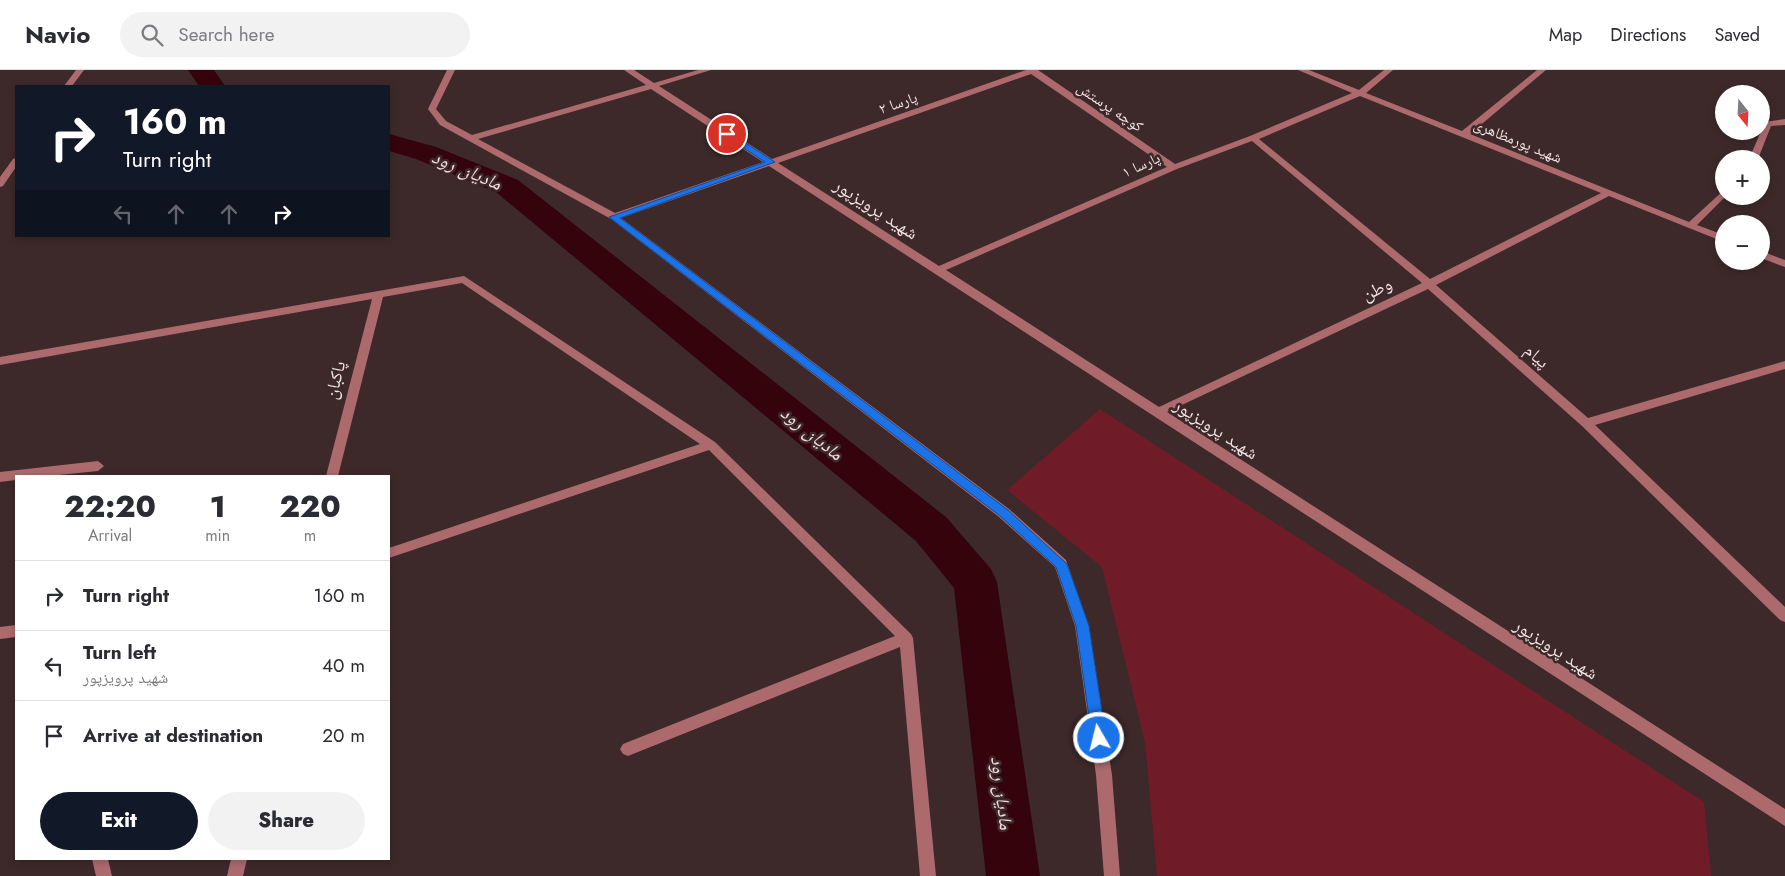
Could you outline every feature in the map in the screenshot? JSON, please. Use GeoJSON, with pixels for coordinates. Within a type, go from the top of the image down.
{"type":"FeatureCollection","features":[{"type":"Feature","properties":{"kind":"street"},"geometry":{"type":"LineString","coordinates":[[69,85],[80,70]]}},
{"type":"Feature","properties":{"kind":"street"},"geometry":{"type":"LineString","coordinates":[[451,70],[432,110],[443,124],[472,138],[614,217],[1004,513],[1061,564],[1082,626],[1104,775],[1112,876]]}},
{"type":"Feature","properties":{"kind":"street","name":"شهید پرویزپور"},"geometry":{"type":"LineString","coordinates":[[628,70],[1785,818]]}},
{"type":"Feature","properties":{"kind":"street"},"geometry":{"type":"LineString","coordinates":[[472,138],[707,70]]}},
{"type":"Feature","properties":{"kind":"street","name":"پارسا ۲"},"geometry":{"type":"LineString","coordinates":[[614,217],[1032,70]]}},
{"type":"Feature","properties":{"kind":"street","name":"کوچه پرستش"},"geometry":{"type":"LineString","coordinates":[[1032,70],[1174,167]]}},
{"type":"Feature","properties":{"kind":"street","name":"شهید پورمظاهری"},"geometry":{"type":"LineString","coordinates":[[1302,70],[1715,236]]}},
{"type":"Feature","properties":{"kind":"street","name":"پارسا ۱"},"geometry":{"type":"LineString","coordinates":[[938,270],[1174,167],[1253,138],[1360,93],[1389,70]]}},
{"type":"Feature","properties":{"kind":"street"},"geometry":{"type":"LineString","coordinates":[[1463,135],[1542,70]]}},
{"type":"Feature","properties":{"kind":"street"},"geometry":{"type":"LineString","coordinates":[[1757,150],[1768,124],[1785,122]]}},
{"type":"Feature","properties":{"kind":"street","name":"پیام"},"geometry":{"type":"LineString","coordinates":[[1253,138],[1429,284],[1586,423],[1785,616]]}},
{"type":"Feature","properties":{"kind":"street"},"geometry":{"type":"LineString","coordinates":[[0,184],[15,162]]}},
{"type":"Feature","properties":{"kind":"street","name":"وطن"},"geometry":{"type":"LineString","coordinates":[[1158,412],[1429,284],[1608,193]]}},
{"type":"Feature","properties":{"kind":"street"},"geometry":{"type":"LineString","coordinates":[[1690,226],[1715,202]]}},
{"type":"Feature","properties":{"kind":"street"},"geometry":{"type":"LineString","coordinates":[[1770,258],[1785,264]]}},
{"type":"Feature","properties":{"kind":"street"},"geometry":{"type":"LineString","coordinates":[[0,361],[464,279],[711,445],[906,638],[928,876]]}},
{"type":"Feature","properties":{"kind":"street","name":"پاکبان"},"geometry":{"type":"LineString","coordinates":[[332,475],[378,294]]}},
{"type":"Feature","properties":{"kind":"street"},"geometry":{"type":"LineString","coordinates":[[1586,423],[1785,365]]}},
{"type":"Feature","properties":{"kind":"street"},"geometry":{"type":"LineString","coordinates":[[390,553],[711,445]]}},
{"type":"Feature","properties":{"kind":"street"},"geometry":{"type":"LineString","coordinates":[[18,475],[98,466]]}},
{"type":"Feature","properties":{"kind":"street"},"geometry":{"type":"LineString","coordinates":[[0,477],[15,475]]}},
{"type":"Feature","properties":{"kind":"street"},"geometry":{"type":"LineString","coordinates":[[0,633],[15,631]]}},
{"type":"Feature","properties":{"kind":"street"},"geometry":{"type":"LineString","coordinates":[[628,749],[906,638]]}},
{"type":"Feature","properties":{"kind":"street"},"geometry":{"type":"LineString","coordinates":[[100,860],[104,876]]}},
{"type":"Feature","properties":{"kind":"street"},"geometry":{"type":"LineString","coordinates":[[235,876],[239,860]]}},
{"type":"Feature","properties":{"kind":"shaded area"},"geometry":{"type":"Polygon","coordinates":[[[1100,409],[1704,802],[1711,876],[1157,876],[1145,742],[1102,567],[1007,490],[1100,409]]]}},
{"type":"Feature","properties":{"kind":"waterway","name":"مادیان رود"},"geometry":{"type":"LineString","coordinates":[[201,70],[211,85]]}},
{"type":"Feature","properties":{"kind":"waterway","name":"مادیان رود"},"geometry":{"type":"LineString","coordinates":[[390,142],[426,153],[507,186],[931,529],[975,582],[1013,876]]}},
{"type":"Feature","properties":{"kind":"route"},"geometry":{"type":"LineString","coordinates":[[727,134],[771,162],[614,217],[1004,513],[1061,564],[1082,626],[1099,738]]}}]}
